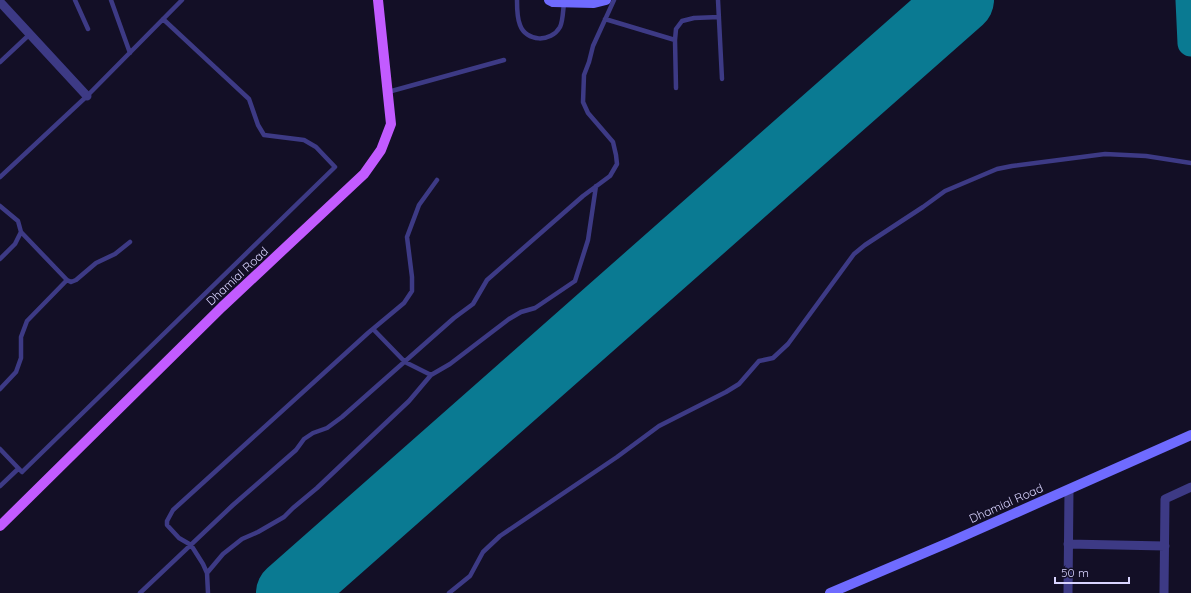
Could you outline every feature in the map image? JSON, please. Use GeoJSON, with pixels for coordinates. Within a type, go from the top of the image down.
{"type":"FeatureCollection","features":[{"type":"Feature","properties":{"kind":"main road","name":"Dhamial Road"},"geometry":{"type":"LineString","coordinates":[[0,526],[222,307],[364,174],[381,150],[391,124],[378,0]]}},
{"type":"Feature","properties":{"kind":"main road"},"geometry":{"type":"LineString","coordinates":[[549,0],[554,2],[594,3],[606,0]]}},
{"type":"Feature","properties":{"kind":"main road","name":"Dhamial Road"},"geometry":{"type":"LineString","coordinates":[[830,593],[1069,490],[1191,435]]}},
{"type":"Feature","properties":{"kind":"street"},"geometry":{"type":"LineString","coordinates":[[0,2],[88,96]]}},
{"type":"Feature","properties":{"kind":"street"},"geometry":{"type":"LineString","coordinates":[[1164,593],[1165,499],[1191,487]]}},
{"type":"Feature","properties":{"kind":"street"},"geometry":{"type":"LineString","coordinates":[[1068,593],[1069,490]]}},
{"type":"Feature","properties":{"kind":"street"},"geometry":{"type":"LineString","coordinates":[[1068,544],[1164,546]]}},
{"type":"Feature","properties":{"kind":"lane"},"geometry":{"type":"LineString","coordinates":[[75,0],[88,28]]}},
{"type":"Feature","properties":{"kind":"lane"},"geometry":{"type":"LineString","coordinates":[[112,0],[130,53]]}},
{"type":"Feature","properties":{"kind":"lane"},"geometry":{"type":"LineString","coordinates":[[0,177],[88,96],[182,0]]}},
{"type":"Feature","properties":{"kind":"lane"},"geometry":{"type":"LineString","coordinates":[[517,0],[520,25],[525,33],[532,38],[540,40],[547,38],[558,30],[561,25],[564,2]]}},
{"type":"Feature","properties":{"kind":"lane"},"geometry":{"type":"LineString","coordinates":[[140,593],[239,500],[296,450],[304,439],[313,433],[327,428],[342,417],[454,318],[473,304],[487,280],[596,186],[610,176],[617,164],[613,142],[588,113],[583,102],[584,75],[593,46],[614,0]]}},
{"type":"Feature","properties":{"kind":"lane"},"geometry":{"type":"LineString","coordinates":[[718,0],[722,78]]}},
{"type":"Feature","properties":{"kind":"lane"},"geometry":{"type":"LineString","coordinates":[[676,88],[676,29],[682,21],[694,18],[719,17]]}},
{"type":"Feature","properties":{"kind":"lane"},"geometry":{"type":"LineString","coordinates":[[0,449],[22,472],[335,166],[316,147],[304,140],[264,136],[258,125],[249,100],[163,19]]}},
{"type":"Feature","properties":{"kind":"lane"},"geometry":{"type":"LineString","coordinates":[[605,19],[675,40]]}},
{"type":"Feature","properties":{"kind":"lane"},"geometry":{"type":"LineString","coordinates":[[0,62],[30,34]]}},
{"type":"Feature","properties":{"kind":"lane"},"geometry":{"type":"LineString","coordinates":[[388,92],[504,60]]}},
{"type":"Feature","properties":{"kind":"lane"},"geometry":{"type":"LineString","coordinates":[[449,593],[470,576],[483,552],[500,536],[617,457],[659,426],[726,392],[739,384],[759,361],[773,358],[788,344],[854,254],[864,245],[923,207],[944,191],[997,169],[1105,154],[1146,156],[1191,163]]}},
{"type":"Feature","properties":{"kind":"lane"},"geometry":{"type":"LineString","coordinates":[[208,593],[207,573],[203,564],[191,545],[179,538],[167,525],[167,521],[173,510],[373,329],[404,303],[412,291],[412,277],[407,237],[419,204],[437,180]]}},
{"type":"Feature","properties":{"kind":"lane"},"geometry":{"type":"LineString","coordinates":[[207,573],[223,554],[242,539],[258,532],[284,516],[317,488],[409,401],[431,375],[450,364],[509,319],[521,312],[535,308],[575,281],[588,240],[596,186]]}},
{"type":"Feature","properties":{"kind":"lane"},"geometry":{"type":"LineString","coordinates":[[0,206],[18,222],[22,232],[67,280],[71,282],[76,280],[96,263],[115,254],[130,242]]}},
{"type":"Feature","properties":{"kind":"lane"},"geometry":{"type":"LineString","coordinates":[[0,259],[15,244],[22,232]]}},
{"type":"Feature","properties":{"kind":"lane"},"geometry":{"type":"LineString","coordinates":[[0,389],[16,372],[21,358],[21,337],[27,321],[67,280]]}},
{"type":"Feature","properties":{"kind":"lane"},"geometry":{"type":"LineString","coordinates":[[373,329],[405,362],[431,375]]}},
{"type":"Feature","properties":{"kind":"lane"},"geometry":{"type":"LineString","coordinates":[[0,486],[18,469]]}},
{"type":"Feature","properties":{"kind":"taxiway"},"geometry":{"type":"LineString","coordinates":[[1189,0],[1191,43]]}},
{"type":"Feature","properties":{"kind":"runway"},"geometry":{"type":"LineString","coordinates":[[289,593],[961,0]]}}]}
